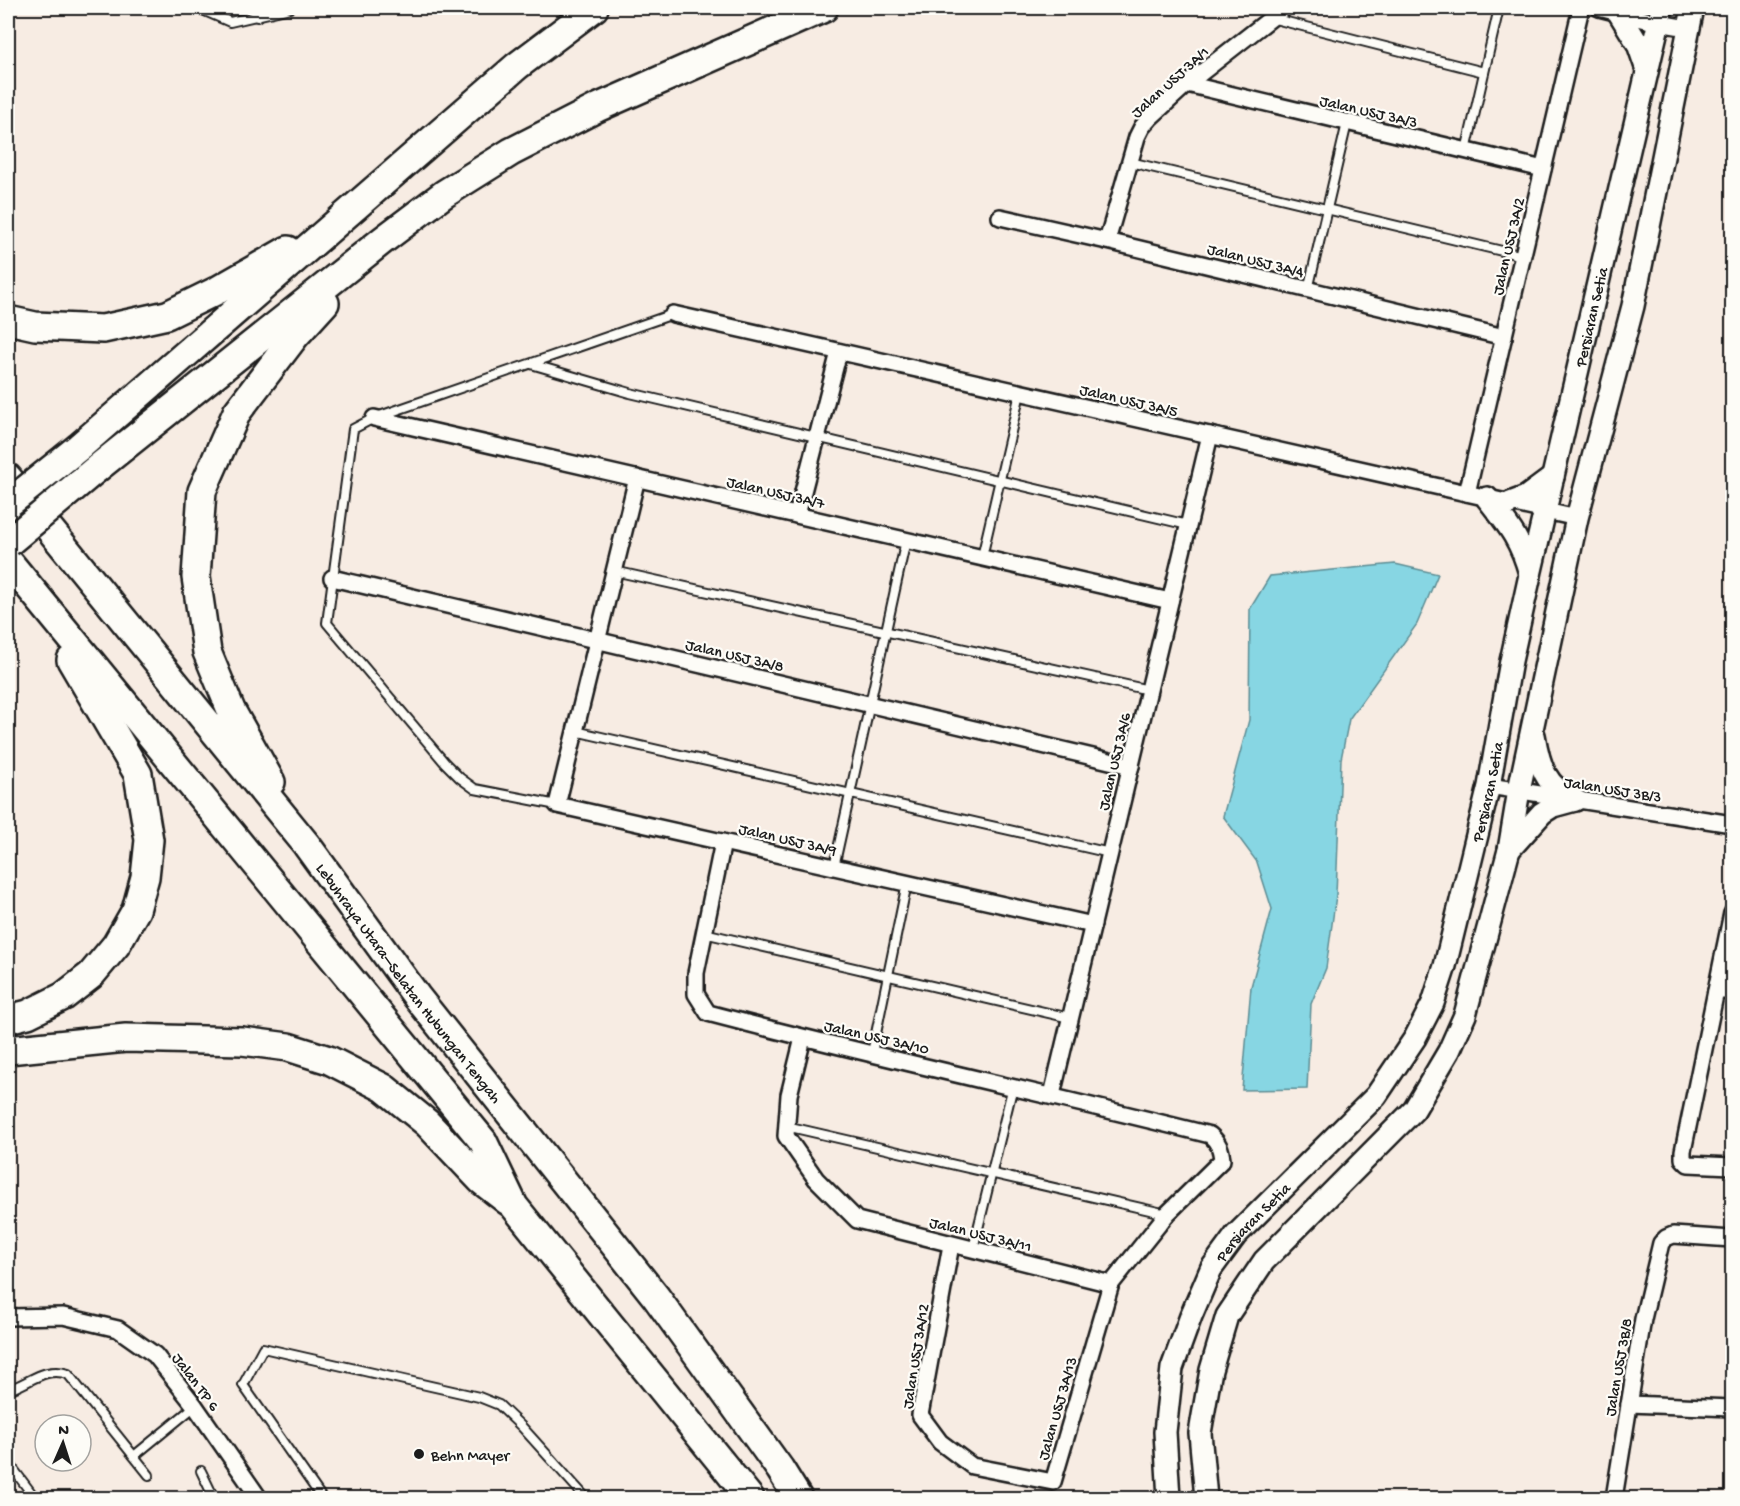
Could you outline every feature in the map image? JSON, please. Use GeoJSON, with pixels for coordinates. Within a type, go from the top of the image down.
{"type":"FeatureCollection","features":[{"type":"Feature","properties":{"kind":"highway"},"geometry":{"type":"LineString","coordinates":[[8,504],[79,447],[517,66],[594,8]]}},
{"type":"Feature","properties":{"kind":"highway"},"geometry":{"type":"LineString","coordinates":[[8,543],[95,470],[444,194],[510,152],[597,108],[824,8]]}},
{"type":"Feature","properties":{"kind":"highway"},"geometry":{"type":"LineString","coordinates":[[8,320],[36,326],[103,329],[167,315],[218,290],[282,254],[356,207]]}},
{"type":"Feature","properties":{"kind":"highway"},"geometry":{"type":"LineString","coordinates":[[306,844],[231,710],[207,652],[195,578],[201,491],[237,412],[295,336],[383,240]]}},
{"type":"Feature","properties":{"kind":"highway","name":"Lebuhraya Utara–Selatan Hubungan Tengah"},"geometry":{"type":"LineString","coordinates":[[8,478],[306,844],[417,997],[656,1297],[780,1469],[798,1498]]}},
{"type":"Feature","properties":{"kind":"highway"},"geometry":{"type":"LineString","coordinates":[[8,561],[483,1141],[514,1206]]}},
{"type":"Feature","properties":{"kind":"highway"},"geometry":{"type":"LineString","coordinates":[[8,1019],[28,1014],[64,996],[91,975],[117,945],[136,910],[145,877],[149,840],[138,774],[35,595]]}},
{"type":"Feature","properties":{"kind":"highway"},"geometry":{"type":"LineString","coordinates":[[8,1050],[126,1038],[242,1041],[298,1050],[329,1060],[384,1088],[427,1123],[481,1180],[514,1206],[750,1498]]}},
{"type":"Feature","properties":{"kind":"main road"},"geometry":{"type":"LineString","coordinates":[[1615,9],[1638,44],[1647,70]]}},
{"type":"Feature","properties":{"kind":"main road","name":"Persiaran Setia"},"geometry":{"type":"LineString","coordinates":[[1169,1498],[1165,1432],[1172,1368],[1211,1269],[1236,1235],[1376,1096],[1415,1038],[1433,1003],[1445,966],[1489,786],[1511,661],[1530,574],[1660,15]]}},
{"type":"Feature","properties":{"kind":"main road","name":"Persiaran Setia"},"geometry":{"type":"LineString","coordinates":[[1206,1498],[1200,1433],[1211,1370],[1227,1316],[1264,1261],[1414,1110],[1449,1051],[1465,1015],[1509,850],[1519,790],[1577,518],[1633,306],[1691,18]]}},
{"type":"Feature","properties":{"kind":"main road"},"geometry":{"type":"LineString","coordinates":[[1510,503],[1526,497],[1552,477]]}},
{"type":"Feature","properties":{"kind":"main road"},"geometry":{"type":"LineString","coordinates":[[1477,495],[1511,529],[1524,551],[1530,574]]}},
{"type":"Feature","properties":{"kind":"main road"},"geometry":{"type":"LineString","coordinates":[[1532,728],[1536,748],[1551,784],[1560,793],[1575,800]]}},
{"type":"Feature","properties":{"kind":"main road"},"geometry":{"type":"LineString","coordinates":[[1509,850],[1542,813],[1553,806],[1575,800]]}},
{"type":"Feature","properties":{"kind":"street","name":"Jalan USJ 3A/1"},"geometry":{"type":"LineString","coordinates":[[1107,241],[1142,127],[1187,84],[1284,8]]}},
{"type":"Feature","properties":{"kind":"street","name":"Jalan USJ 3A/2"},"geometry":{"type":"LineString","coordinates":[[1477,495],[1504,338],[1581,8]]}},
{"type":"Feature","properties":{"kind":"street"},"geometry":{"type":"LineString","coordinates":[[1615,9],[1691,18]]}},
{"type":"Feature","properties":{"kind":"street","name":"Jalan USJ 3A/3"},"geometry":{"type":"LineString","coordinates":[[1187,84],[1543,169]]}},
{"type":"Feature","properties":{"kind":"street","name":"Jalan USJ 3A/4"},"geometry":{"type":"LineString","coordinates":[[1000,217],[1504,338]]}},
{"type":"Feature","properties":{"kind":"street","name":"Jalan USJ 3A/5"},"geometry":{"type":"LineString","coordinates":[[673,314],[1577,518]]}},
{"type":"Feature","properties":{"kind":"street"},"geometry":{"type":"LineString","coordinates":[[797,515],[839,352]]}},
{"type":"Feature","properties":{"kind":"street","name":"Jalan USJ 3A/7"},"geometry":{"type":"LineString","coordinates":[[374,418],[1170,601]]}},
{"type":"Feature","properties":{"kind":"street","name":"Jalan USJ 3A/6"},"geometry":{"type":"LineString","coordinates":[[1052,1095],[1210,435]]}},
{"type":"Feature","properties":{"kind":"street"},"geometry":{"type":"LineString","coordinates":[[557,805],[637,478]]}},
{"type":"Feature","properties":{"kind":"street","name":"Jalan USJ 3A/8"},"geometry":{"type":"LineString","coordinates":[[332,578],[1131,766]]}},
{"type":"Feature","properties":{"kind":"street","name":"Jalan USJ 3B/3"},"geometry":{"type":"LineString","coordinates":[[1489,786],[1732,824]]}},
{"type":"Feature","properties":{"kind":"street","name":"Jalan USJ 3A/9"},"geometry":{"type":"LineString","coordinates":[[557,805],[1093,925]]}},
{"type":"Feature","properties":{"kind":"street","name":"Jalan USJ 3A/10"},"geometry":{"type":"LineString","coordinates":[[723,842],[696,973],[696,994],[708,1013],[803,1038],[1052,1095],[1210,1135],[1218,1142],[1222,1160],[1167,1214]]}},
{"type":"Feature","properties":{"kind":"street"},"geometry":{"type":"LineString","coordinates":[[1732,913],[1683,1151],[1683,1159],[1688,1164],[1732,1166]]}},
{"type":"Feature","properties":{"kind":"street"},"geometry":{"type":"LineString","coordinates":[[1716,991],[1732,991]]}},
{"type":"Feature","properties":{"kind":"street","name":"Jalan USJ 3A/11"},"geometry":{"type":"LineString","coordinates":[[803,1038],[789,1095],[786,1136],[816,1179],[857,1220],[1111,1284]]}},
{"type":"Feature","properties":{"kind":"street"},"geometry":{"type":"LineString","coordinates":[[1111,1284],[1167,1214]]}},
{"type":"Feature","properties":{"kind":"street","name":"Jalan USJ 3B/8"},"geometry":{"type":"LineString","coordinates":[[1614,1498],[1643,1319],[1661,1243],[1672,1235],[1732,1239]]}},
{"type":"Feature","properties":{"kind":"street","name":"Jalan USJ 3A/12"},"geometry":{"type":"LineString","coordinates":[[951,1245],[920,1415],[940,1442],[972,1466],[993,1470]]}},
{"type":"Feature","properties":{"kind":"street","name":"Jalan USJ 3A/13"},"geometry":{"type":"LineString","coordinates":[[993,1470],[1053,1482],[1111,1284]]}},
{"type":"Feature","properties":{"kind":"street","name":"Jalan TP 6"},"geometry":{"type":"LineString","coordinates":[[8,1317],[63,1316],[118,1329],[155,1354],[195,1406],[259,1498]]}},
{"type":"Feature","properties":{"kind":"street"},"geometry":{"type":"LineString","coordinates":[[1629,1404],[1732,1408]]}},
{"type":"Feature","properties":{"kind":"lane"},"geometry":{"type":"LineString","coordinates":[[198,8],[230,22],[290,8]]}},
{"type":"Feature","properties":{"kind":"lane"},"geometry":{"type":"LineString","coordinates":[[254,8],[257,17]]}},
{"type":"Feature","properties":{"kind":"lane"},"geometry":{"type":"LineString","coordinates":[[1466,151],[1499,8]]}},
{"type":"Feature","properties":{"kind":"lane"},"geometry":{"type":"LineString","coordinates":[[1271,18],[1484,72]]}},
{"type":"Feature","properties":{"kind":"lane"},"geometry":{"type":"LineString","coordinates":[[1308,290],[1347,123]]}},
{"type":"Feature","properties":{"kind":"lane"},"geometry":{"type":"LineString","coordinates":[[1130,162],[1523,256]]}},
{"type":"Feature","properties":{"kind":"lane"},"geometry":{"type":"LineString","coordinates":[[332,578],[353,429],[374,418],[673,314]]}},
{"type":"Feature","properties":{"kind":"lane"},"geometry":{"type":"LineString","coordinates":[[530,364],[630,393],[1188,525]]}},
{"type":"Feature","properties":{"kind":"lane"},"geometry":{"type":"LineString","coordinates":[[982,557],[1020,393]]}},
{"type":"Feature","properties":{"kind":"lane"},"geometry":{"type":"LineString","coordinates":[[834,867],[906,540]]}},
{"type":"Feature","properties":{"kind":"lane"},"geometry":{"type":"LineString","coordinates":[[614,571],[1149,690]]}},
{"type":"Feature","properties":{"kind":"lane","name":"Jalan USJ 3A/9"},"geometry":{"type":"LineString","coordinates":[[332,578],[327,623],[445,763],[475,789],[557,805]]}},
{"type":"Feature","properties":{"kind":"lane"},"geometry":{"type":"LineString","coordinates":[[575,731],[1110,853]]}},
{"type":"Feature","properties":{"kind":"lane"},"geometry":{"type":"LineString","coordinates":[[872,1053],[907,883]]}},
{"type":"Feature","properties":{"kind":"lane"},"geometry":{"type":"LineString","coordinates":[[704,933],[1070,1018]]}},
{"type":"Feature","properties":{"kind":"lane"},"geometry":{"type":"LineString","coordinates":[[973,1249],[1013,1086]]}},
{"type":"Feature","properties":{"kind":"lane"},"geometry":{"type":"LineString","coordinates":[[786,1126],[1167,1214]]}},
{"type":"Feature","properties":{"kind":"lane"},"geometry":{"type":"LineString","coordinates":[[322,1498],[243,1385],[263,1348],[479,1398],[499,1405],[586,1498]]}},
{"type":"Feature","properties":{"kind":"lane"},"geometry":{"type":"LineString","coordinates":[[8,1390],[24,1385],[40,1374],[56,1370],[69,1374],[149,1475]]}},
{"type":"Feature","properties":{"kind":"lane"},"geometry":{"type":"LineString","coordinates":[[134,1456],[195,1406]]}},
{"type":"Feature","properties":{"kind":"lane"},"geometry":{"type":"LineString","coordinates":[[8,1462],[35,1498]]}},
{"type":"Feature","properties":{"kind":"lane"},"geometry":{"type":"LineString","coordinates":[[201,1471],[214,1498]]}},
{"type":"Feature","properties":{"kind":"water"},"geometry":{"type":"Polygon","coordinates":[[[1395,564],[1438,574],[1417,624],[1349,719],[1341,759],[1336,895],[1326,968],[1311,1004],[1307,1089],[1242,1090],[1251,987],[1272,909],[1257,862],[1223,816],[1249,720],[1250,609],[1270,576],[1395,564]]]}},
{"type":"Feature","properties":{"kind":"place","name":"Behn Mayer"},"geometry":{"type":"Point","coordinates":[419,1454]}}]}
